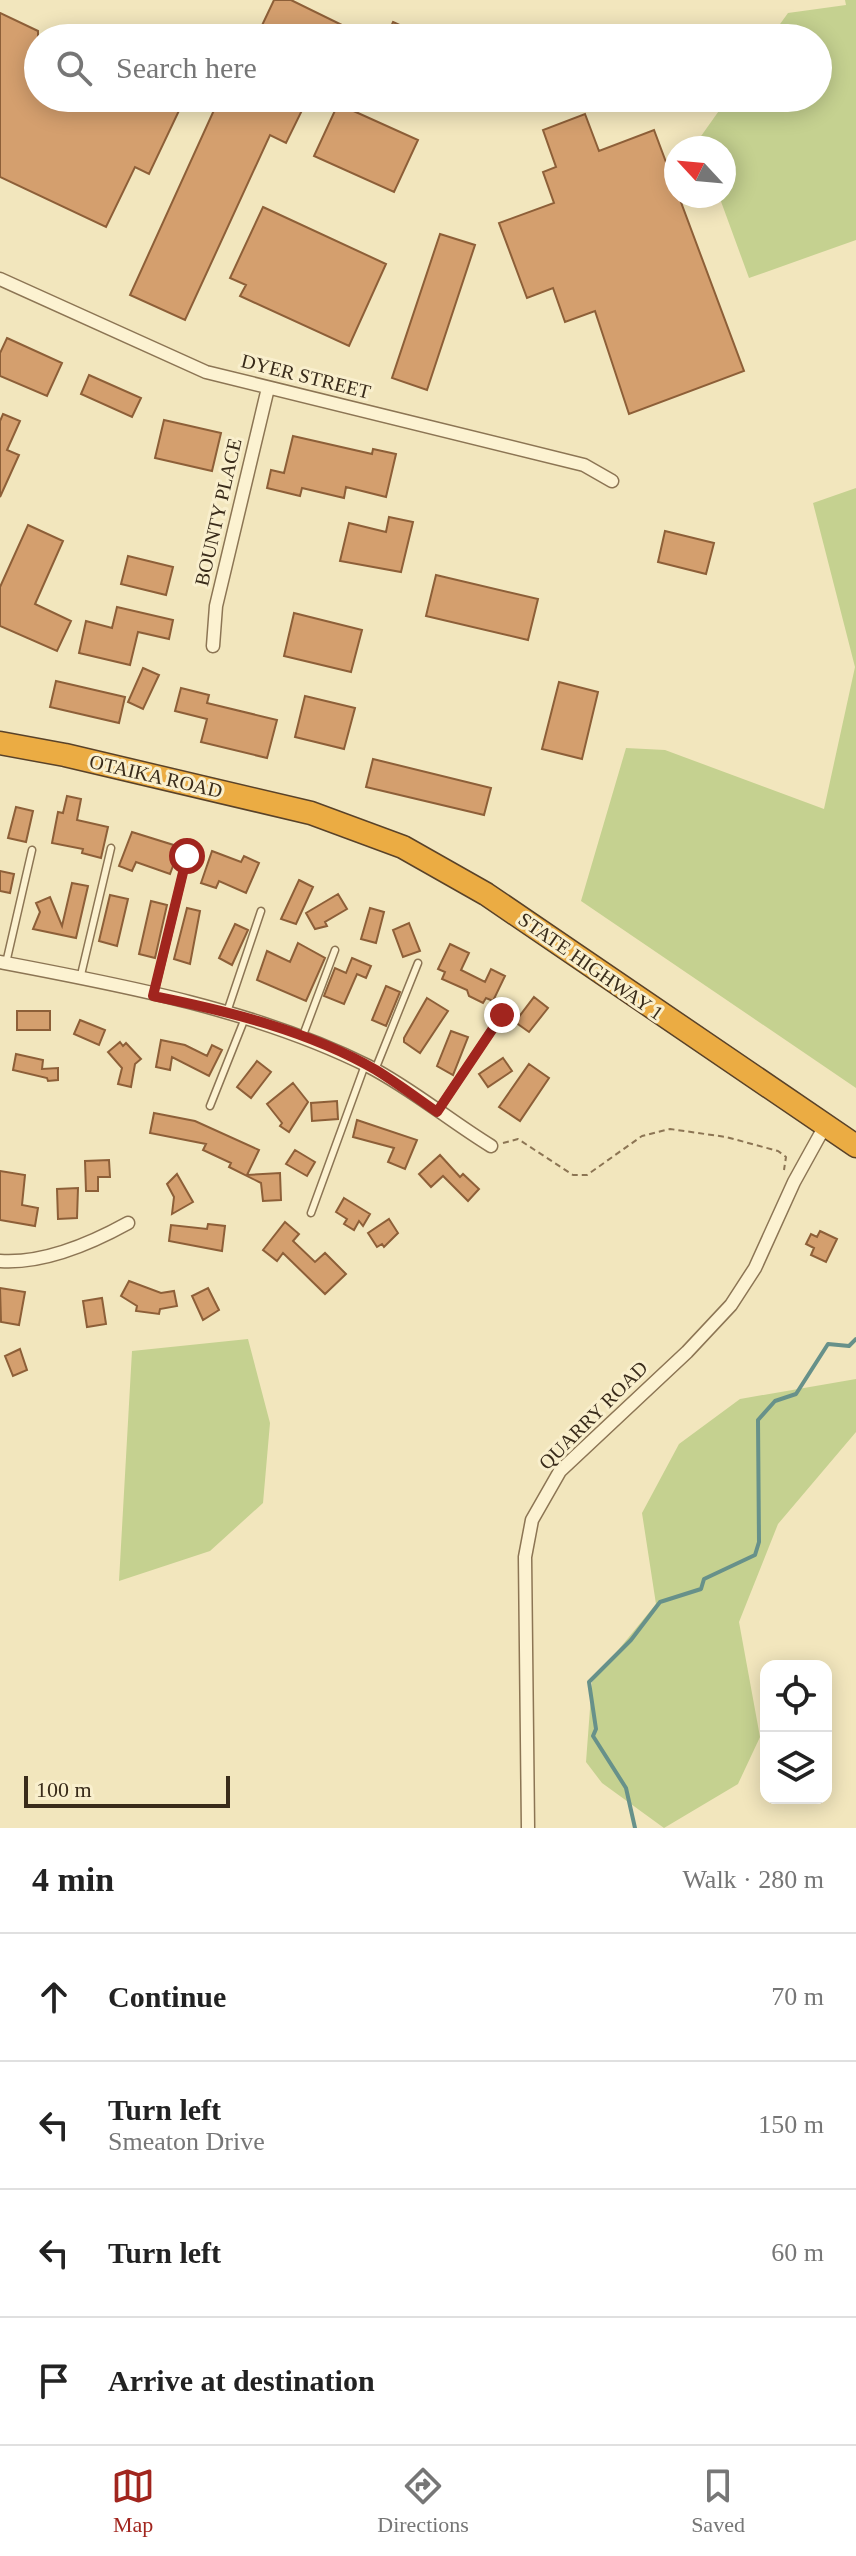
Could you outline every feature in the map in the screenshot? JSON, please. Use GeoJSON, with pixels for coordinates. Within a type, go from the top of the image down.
{"type":"FeatureCollection","features":[{"type":"Feature","properties":{"kind":"highway","name":"OTAIKA ROAD"},"geometry":{"type":"LineString","coordinates":[[0,743],[65,755],[311,813]]}},
{"type":"Feature","properties":{"kind":"highway","name":"STATE HIGHWAY 1"},"geometry":{"type":"LineString","coordinates":[[311,813],[403,847],[448,871],[856,1146]]}},
{"type":"Feature","properties":{"kind":"street","name":"DYER STREET"},"geometry":{"type":"LineString","coordinates":[[0,279],[206,372],[584,465],[612,481]]}},
{"type":"Feature","properties":{"kind":"street","name":"BOUNTY PLACE"},"geometry":{"type":"LineString","coordinates":[[213,646],[216,606],[268,388]]}},
{"type":"Feature","properties":{"kind":"street"},"geometry":{"type":"LineString","coordinates":[[3,963],[227,1012],[302,1038],[370,1067],[491,1146]]}},
{"type":"Feature","properties":{"kind":"street","name":"QUARRY ROAD"},"geometry":{"type":"LineString","coordinates":[[528,1828],[525,1557],[535,1512],[560,1471],[687,1352],[731,1305],[755,1268],[794,1182],[826,1124]]}},
{"type":"Feature","properties":{"kind":"street"},"geometry":{"type":"LineString","coordinates":[[0,1261],[38,1257],[93,1243],[128,1223]]}},
{"type":"Feature","properties":{"kind":"lane"},"geometry":{"type":"LineString","coordinates":[[80,979],[111,848]]}},
{"type":"Feature","properties":{"kind":"lane"},"geometry":{"type":"LineString","coordinates":[[3,963],[32,850]]}},
{"type":"Feature","properties":{"kind":"lane"},"geometry":{"type":"LineString","coordinates":[[153,996],[187,856]]}},
{"type":"Feature","properties":{"kind":"lane"},"geometry":{"type":"LineString","coordinates":[[227,1012],[261,911]]}},
{"type":"Feature","properties":{"kind":"lane"},"geometry":{"type":"LineString","coordinates":[[302,1038],[335,950]]}},
{"type":"Feature","properties":{"kind":"lane"},"geometry":{"type":"LineString","coordinates":[[311,1213],[370,1067],[418,963]]}},
{"type":"Feature","properties":{"kind":"lane"},"geometry":{"type":"LineString","coordinates":[[437,1112],[502,1015]]}},
{"type":"Feature","properties":{"kind":"lane"},"geometry":{"type":"LineString","coordinates":[[210,1106],[245,1018]]}},
{"type":"Feature","properties":{"kind":"path"},"geometry":{"type":"LineString","coordinates":[[491,1146],[518,1139],[573,1175],[587,1175],[642,1136],[686,1129],[778,1151],[786,1157],[783,1175]]}},
{"type":"Feature","properties":{"kind":"green space"},"geometry":{"type":"Polygon","coordinates":[[[845,0],[856,0],[856,240],[749,278],[723,208],[736,208],[736,136],[701,136],[718,112],[832,112],[832,24],[780,24],[788,13],[846,5],[845,0]]]}},
{"type":"Feature","properties":{"kind":"green space"},"geometry":{"type":"Polygon","coordinates":[[[856,488],[856,1088],[581,901],[626,748],[665,750],[824,809],[855,667],[813,503],[856,488]]]}},
{"type":"Feature","properties":{"kind":"green space"},"geometry":{"type":"Polygon","coordinates":[[[248,1339],[270,1423],[263,1503],[210,1551],[119,1581],[132,1351],[248,1339]]]}},
{"type":"Feature","properties":{"kind":"green space"},"geometry":{"type":"Polygon","coordinates":[[[856,1379],[856,1432],[778,1524],[739,1622],[760,1737],[738,1784],[664,1828],[602,1783],[586,1762],[592,1682],[656,1604],[642,1513],[679,1444],[740,1399],[856,1379]]]}},
{"type":"Feature","properties":{"kind":"building"},"geometry":{"type":"Polygon","coordinates":[[[274,0],[291,0],[340,24],[263,24],[274,0]]]}},
{"type":"Feature","properties":{"kind":"building"},"geometry":{"type":"Polygon","coordinates":[[[0,13],[24,24],[24,112],[178,112],[149,174],[135,167],[106,227],[0,177],[0,13]]]}},
{"type":"Feature","properties":{"kind":"building"},"geometry":{"type":"Polygon","coordinates":[[[213,112],[301,112],[286,143],[270,135],[185,320],[130,295],[213,112]]]}},
{"type":"Feature","properties":{"kind":"building"},"geometry":{"type":"Polygon","coordinates":[[[334,112],[356,112],[418,140],[394,192],[314,156],[334,112]]]}},
{"type":"Feature","properties":{"kind":"building"},"geometry":{"type":"Polygon","coordinates":[[[585,114],[599,151],[654,130],[664,157],[664,208],[683,208],[744,371],[629,414],[595,311],[565,322],[553,288],[527,298],[499,223],[554,203],[543,172],[556,167],[543,130],[585,114]]]}},
{"type":"Feature","properties":{"kind":"building"},"geometry":{"type":"Polygon","coordinates":[[[263,207],[386,264],[349,346],[240,296],[246,285],[230,278],[263,207]]]}},
{"type":"Feature","properties":{"kind":"building"},"geometry":{"type":"Polygon","coordinates":[[[440,234],[475,245],[427,390],[392,378],[440,234]]]}},
{"type":"Feature","properties":{"kind":"building"},"geometry":{"type":"Polygon","coordinates":[[[7,338],[62,363],[47,396],[0,376],[0,353],[7,338]]]}},
{"type":"Feature","properties":{"kind":"building"},"geometry":{"type":"Polygon","coordinates":[[[89,375],[141,398],[132,417],[81,394],[89,375]]]}},
{"type":"Feature","properties":{"kind":"building"},"geometry":{"type":"Polygon","coordinates":[[[3,414],[20,421],[7,450],[19,455],[0,497],[0,421],[3,414]]]}},
{"type":"Feature","properties":{"kind":"building"},"geometry":{"type":"Polygon","coordinates":[[[164,420],[221,433],[212,471],[155,458],[164,420]]]}},
{"type":"Feature","properties":{"kind":"building"},"geometry":{"type":"Polygon","coordinates":[[[293,436],[372,454],[373,449],[396,454],[386,497],[346,487],[344,498],[302,488],[300,496],[267,488],[271,470],[284,473],[293,436]]]}},
{"type":"Feature","properties":{"kind":"building"},"geometry":{"type":"Polygon","coordinates":[[[389,517],[413,522],[401,572],[340,561],[349,523],[386,532],[389,517]]]}},
{"type":"Feature","properties":{"kind":"building"},"geometry":{"type":"Polygon","coordinates":[[[28,525],[63,541],[35,604],[71,621],[57,651],[0,626],[0,587],[28,525]]]}},
{"type":"Feature","properties":{"kind":"building"},"geometry":{"type":"Polygon","coordinates":[[[665,531],[714,543],[706,574],[658,562],[665,531]]]}},
{"type":"Feature","properties":{"kind":"building"},"geometry":{"type":"Polygon","coordinates":[[[128,556],[173,567],[166,595],[121,584],[128,556]]]}},
{"type":"Feature","properties":{"kind":"building"},"geometry":{"type":"Polygon","coordinates":[[[436,575],[538,599],[528,640],[426,616],[436,575]]]}},
{"type":"Feature","properties":{"kind":"building"},"geometry":{"type":"Polygon","coordinates":[[[117,607],[173,620],[169,639],[138,632],[130,665],[79,653],[86,621],[112,628],[117,607]]]}},
{"type":"Feature","properties":{"kind":"building"},"geometry":{"type":"Polygon","coordinates":[[[294,613],[362,630],[351,672],[284,656],[294,613]]]}},
{"type":"Feature","properties":{"kind":"building"},"geometry":{"type":"Polygon","coordinates":[[[143,668],[159,675],[143,709],[128,702],[143,668]]]}},
{"type":"Feature","properties":{"kind":"building"},"geometry":{"type":"Polygon","coordinates":[[[56,681],[125,697],[119,723],[50,707],[56,681]]]}},
{"type":"Feature","properties":{"kind":"building"},"geometry":{"type":"Polygon","coordinates":[[[559,682],[598,692],[582,759],[542,749],[559,682]]]}},
{"type":"Feature","properties":{"kind":"building"},"geometry":{"type":"Polygon","coordinates":[[[181,688],[209,695],[207,703],[277,720],[267,758],[201,742],[207,719],[175,711],[181,688]]]}},
{"type":"Feature","properties":{"kind":"building"},"geometry":{"type":"Polygon","coordinates":[[[305,696],[355,708],[344,749],[295,737],[305,696]]]}},
{"type":"Feature","properties":{"kind":"building"},"geometry":{"type":"Polygon","coordinates":[[[373,759],[491,788],[484,815],[366,787],[373,759]]]}},
{"type":"Feature","properties":{"kind":"building"},"geometry":{"type":"Polygon","coordinates":[[[67,796],[81,799],[77,820],[108,827],[101,858],[82,853],[83,849],[52,843],[58,812],[63,813],[67,796]]]}},
{"type":"Feature","properties":{"kind":"building"},"geometry":{"type":"Polygon","coordinates":[[[16,807],[33,811],[26,842],[8,838],[16,807]]]}},
{"type":"Feature","properties":{"kind":"building"},"geometry":{"type":"Polygon","coordinates":[[[132,832],[180,847],[170,874],[136,862],[132,871],[119,866],[132,832]]]}},
{"type":"Feature","properties":{"kind":"building"},"geometry":{"type":"Polygon","coordinates":[[[212,851],[241,862],[244,856],[259,863],[246,893],[219,881],[216,888],[201,883],[212,851]]]}},
{"type":"Feature","properties":{"kind":"building"},"geometry":{"type":"Polygon","coordinates":[[[0,871],[14,874],[10,893],[0,891],[0,871]]]}},
{"type":"Feature","properties":{"kind":"building"},"geometry":{"type":"Polygon","coordinates":[[[299,880],[313,887],[296,924],[281,919],[299,880]]]}},
{"type":"Feature","properties":{"kind":"building"},"geometry":{"type":"Polygon","coordinates":[[[72,883],[88,886],[76,938],[33,929],[40,912],[36,903],[50,897],[62,926],[72,883]]]}},
{"type":"Feature","properties":{"kind":"building"},"geometry":{"type":"Polygon","coordinates":[[[338,894],[347,909],[325,922],[327,926],[315,929],[306,913],[338,894]]]}},
{"type":"Feature","properties":{"kind":"building"},"geometry":{"type":"Polygon","coordinates":[[[110,895],[128,899],[117,946],[99,941],[110,895]]]}},
{"type":"Feature","properties":{"kind":"building"},"geometry":{"type":"Polygon","coordinates":[[[151,901],[167,905],[155,958],[139,954],[151,901]]]}},
{"type":"Feature","properties":{"kind":"building"},"geometry":{"type":"Polygon","coordinates":[[[187,908],[200,911],[190,964],[174,959],[187,908]]]}},
{"type":"Feature","properties":{"kind":"building"},"geometry":{"type":"Polygon","coordinates":[[[370,908],[384,912],[376,943],[361,939],[370,908]]]}},
{"type":"Feature","properties":{"kind":"building"},"geometry":{"type":"Polygon","coordinates":[[[409,923],[420,951],[403,957],[393,930],[409,923]]]}},
{"type":"Feature","properties":{"kind":"building"},"geometry":{"type":"Polygon","coordinates":[[[235,924],[248,930],[232,965],[219,958],[235,924]]]}},
{"type":"Feature","properties":{"kind":"building"},"geometry":{"type":"Polygon","coordinates":[[[298,943],[325,958],[306,1001],[257,980],[267,951],[290,962],[298,943]]]}},
{"type":"Feature","properties":{"kind":"building"},"geometry":{"type":"Polygon","coordinates":[[[450,944],[469,953],[461,970],[485,982],[491,969],[505,976],[493,1001],[486,998],[483,1003],[469,996],[467,990],[442,979],[445,972],[438,969],[450,944]]]}},
{"type":"Feature","properties":{"kind":"building"},"geometry":{"type":"Polygon","coordinates":[[[352,958],[371,966],[366,978],[357,974],[344,1004],[324,996],[335,968],[346,973],[352,958]]]}},
{"type":"Feature","properties":{"kind":"building"},"geometry":{"type":"Polygon","coordinates":[[[386,986],[400,992],[386,1026],[372,1020],[386,986]]]}},
{"type":"Feature","properties":{"kind":"building"},"geometry":{"type":"Polygon","coordinates":[[[534,997],[548,1008],[529,1032],[515,1022],[534,997]]]}},
{"type":"Feature","properties":{"kind":"building"},"geometry":{"type":"Polygon","coordinates":[[[427,998],[448,1011],[420,1053],[404,1042],[404,1038],[427,998]]]}},
{"type":"Feature","properties":{"kind":"building"},"geometry":{"type":"Polygon","coordinates":[[[17,1011],[50,1011],[50,1030],[17,1030],[17,1011]]]}},
{"type":"Feature","properties":{"kind":"building"},"geometry":{"type":"Polygon","coordinates":[[[80,1020],[105,1030],[99,1045],[74,1034],[80,1020]]]}},
{"type":"Feature","properties":{"kind":"building"},"geometry":{"type":"Polygon","coordinates":[[[451,1031],[468,1037],[453,1075],[437,1066],[451,1031]]]}},
{"type":"Feature","properties":{"kind":"building"},"geometry":{"type":"Polygon","coordinates":[[[161,1040],[185,1045],[207,1056],[212,1045],[222,1050],[209,1076],[172,1057],[170,1070],[156,1067],[161,1040]]]}},
{"type":"Feature","properties":{"kind":"building"},"geometry":{"type":"Polygon","coordinates":[[[120,1042],[123,1046],[126,1043],[141,1059],[135,1064],[131,1087],[118,1084],[122,1068],[108,1052],[120,1042]]]}},
{"type":"Feature","properties":{"kind":"building"},"geometry":{"type":"Polygon","coordinates":[[[16,1054],[43,1060],[42,1069],[58,1068],[58,1080],[48,1081],[47,1078],[13,1070],[16,1054]]]}},
{"type":"Feature","properties":{"kind":"building"},"geometry":{"type":"Polygon","coordinates":[[[503,1058],[512,1071],[488,1087],[479,1074],[503,1058]]]}},
{"type":"Feature","properties":{"kind":"building"},"geometry":{"type":"Polygon","coordinates":[[[257,1061],[271,1072],[251,1098],[237,1087],[257,1061]]]}},
{"type":"Feature","properties":{"kind":"building"},"geometry":{"type":"Polygon","coordinates":[[[529,1064],[549,1078],[520,1121],[499,1107],[529,1064]]]}},
{"type":"Feature","properties":{"kind":"building"},"geometry":{"type":"Polygon","coordinates":[[[293,1083],[308,1102],[289,1132],[280,1126],[282,1123],[267,1104],[293,1083]]]}},
{"type":"Feature","properties":{"kind":"building"},"geometry":{"type":"Polygon","coordinates":[[[337,1101],[338,1119],[312,1121],[311,1103],[337,1101]]]}},
{"type":"Feature","properties":{"kind":"building"},"geometry":{"type":"Polygon","coordinates":[[[154,1113],[195,1121],[259,1150],[247,1175],[280,1173],[281,1200],[263,1201],[261,1183],[229,1167],[231,1163],[203,1150],[206,1144],[150,1133],[154,1113]]]}},
{"type":"Feature","properties":{"kind":"building"},"geometry":{"type":"Polygon","coordinates":[[[357,1120],[417,1140],[405,1169],[388,1162],[394,1148],[353,1137],[357,1120]]]}},
{"type":"Feature","properties":{"kind":"building"},"geometry":{"type":"Polygon","coordinates":[[[295,1150],[315,1162],[307,1176],[286,1164],[295,1150]]]}},
{"type":"Feature","properties":{"kind":"building"},"geometry":{"type":"Polygon","coordinates":[[[440,1155],[460,1177],[463,1174],[479,1189],[468,1201],[443,1176],[431,1187],[419,1174],[440,1155]]]}},
{"type":"Feature","properties":{"kind":"building"},"geometry":{"type":"Polygon","coordinates":[[[109,1160],[110,1177],[98,1177],[98,1191],[86,1191],[85,1161],[109,1160]]]}},
{"type":"Feature","properties":{"kind":"building"},"geometry":{"type":"Polygon","coordinates":[[[0,1171],[25,1175],[22,1205],[38,1208],[35,1226],[0,1220],[0,1171]]]}},
{"type":"Feature","properties":{"kind":"building"},"geometry":{"type":"Polygon","coordinates":[[[177,1174],[193,1202],[172,1214],[174,1197],[167,1184],[177,1174]]]}},
{"type":"Feature","properties":{"kind":"building"},"geometry":{"type":"Polygon","coordinates":[[[78,1188],[77,1218],[58,1219],[57,1189],[78,1188]]]}},
{"type":"Feature","properties":{"kind":"building"},"geometry":{"type":"Polygon","coordinates":[[[344,1198],[370,1214],[363,1226],[359,1221],[354,1230],[344,1224],[347,1219],[336,1212],[344,1198]]]}},
{"type":"Feature","properties":{"kind":"building"},"geometry":{"type":"Polygon","coordinates":[[[389,1219],[398,1233],[384,1247],[382,1244],[377,1247],[368,1233],[389,1219]]]}},
{"type":"Feature","properties":{"kind":"building"},"geometry":{"type":"Polygon","coordinates":[[[285,1222],[299,1234],[293,1241],[315,1262],[325,1253],[346,1274],[325,1294],[283,1253],[277,1261],[263,1250],[285,1222]]]}},
{"type":"Feature","properties":{"kind":"building"},"geometry":{"type":"Polygon","coordinates":[[[208,1224],[225,1226],[222,1251],[169,1241],[171,1225],[207,1229],[208,1224]]]}},
{"type":"Feature","properties":{"kind":"building"},"geometry":{"type":"Polygon","coordinates":[[[820,1231],[837,1239],[826,1262],[811,1255],[814,1248],[806,1244],[811,1234],[817,1237],[820,1231]]]}},
{"type":"Feature","properties":{"kind":"building"},"geometry":{"type":"Polygon","coordinates":[[[129,1281],[161,1293],[174,1291],[177,1306],[160,1309],[159,1314],[136,1311],[137,1306],[121,1296],[129,1281]]]}},
{"type":"Feature","properties":{"kind":"building"},"geometry":{"type":"Polygon","coordinates":[[[0,1288],[25,1292],[19,1325],[1,1322],[0,1288]]]}},
{"type":"Feature","properties":{"kind":"building"},"geometry":{"type":"Polygon","coordinates":[[[208,1288],[219,1310],[203,1320],[192,1296],[208,1288]]]}},
{"type":"Feature","properties":{"kind":"building"},"geometry":{"type":"Polygon","coordinates":[[[102,1298],[106,1324],[87,1327],[83,1301],[102,1298]]]}},
{"type":"Feature","properties":{"kind":"building"},"geometry":{"type":"Polygon","coordinates":[[[20,1349],[27,1370],[13,1376],[5,1356],[20,1349]]]}},
{"type":"Feature","properties":{"kind":"waterway"},"geometry":{"type":"LineString","coordinates":[[635,1828],[626,1788],[593,1736],[596,1729],[589,1682],[631,1640],[660,1602],[701,1589],[704,1579],[755,1555],[759,1542],[758,1420],[775,1401],[796,1394],[828,1344],[849,1346],[856,1339]]}},
{"type":"Feature","properties":{"kind":"route"},"geometry":{"type":"LineString","coordinates":[[187,856],[153,996],[227,1012],[302,1038],[375,1070],[437,1112],[502,1015]]}}]}
